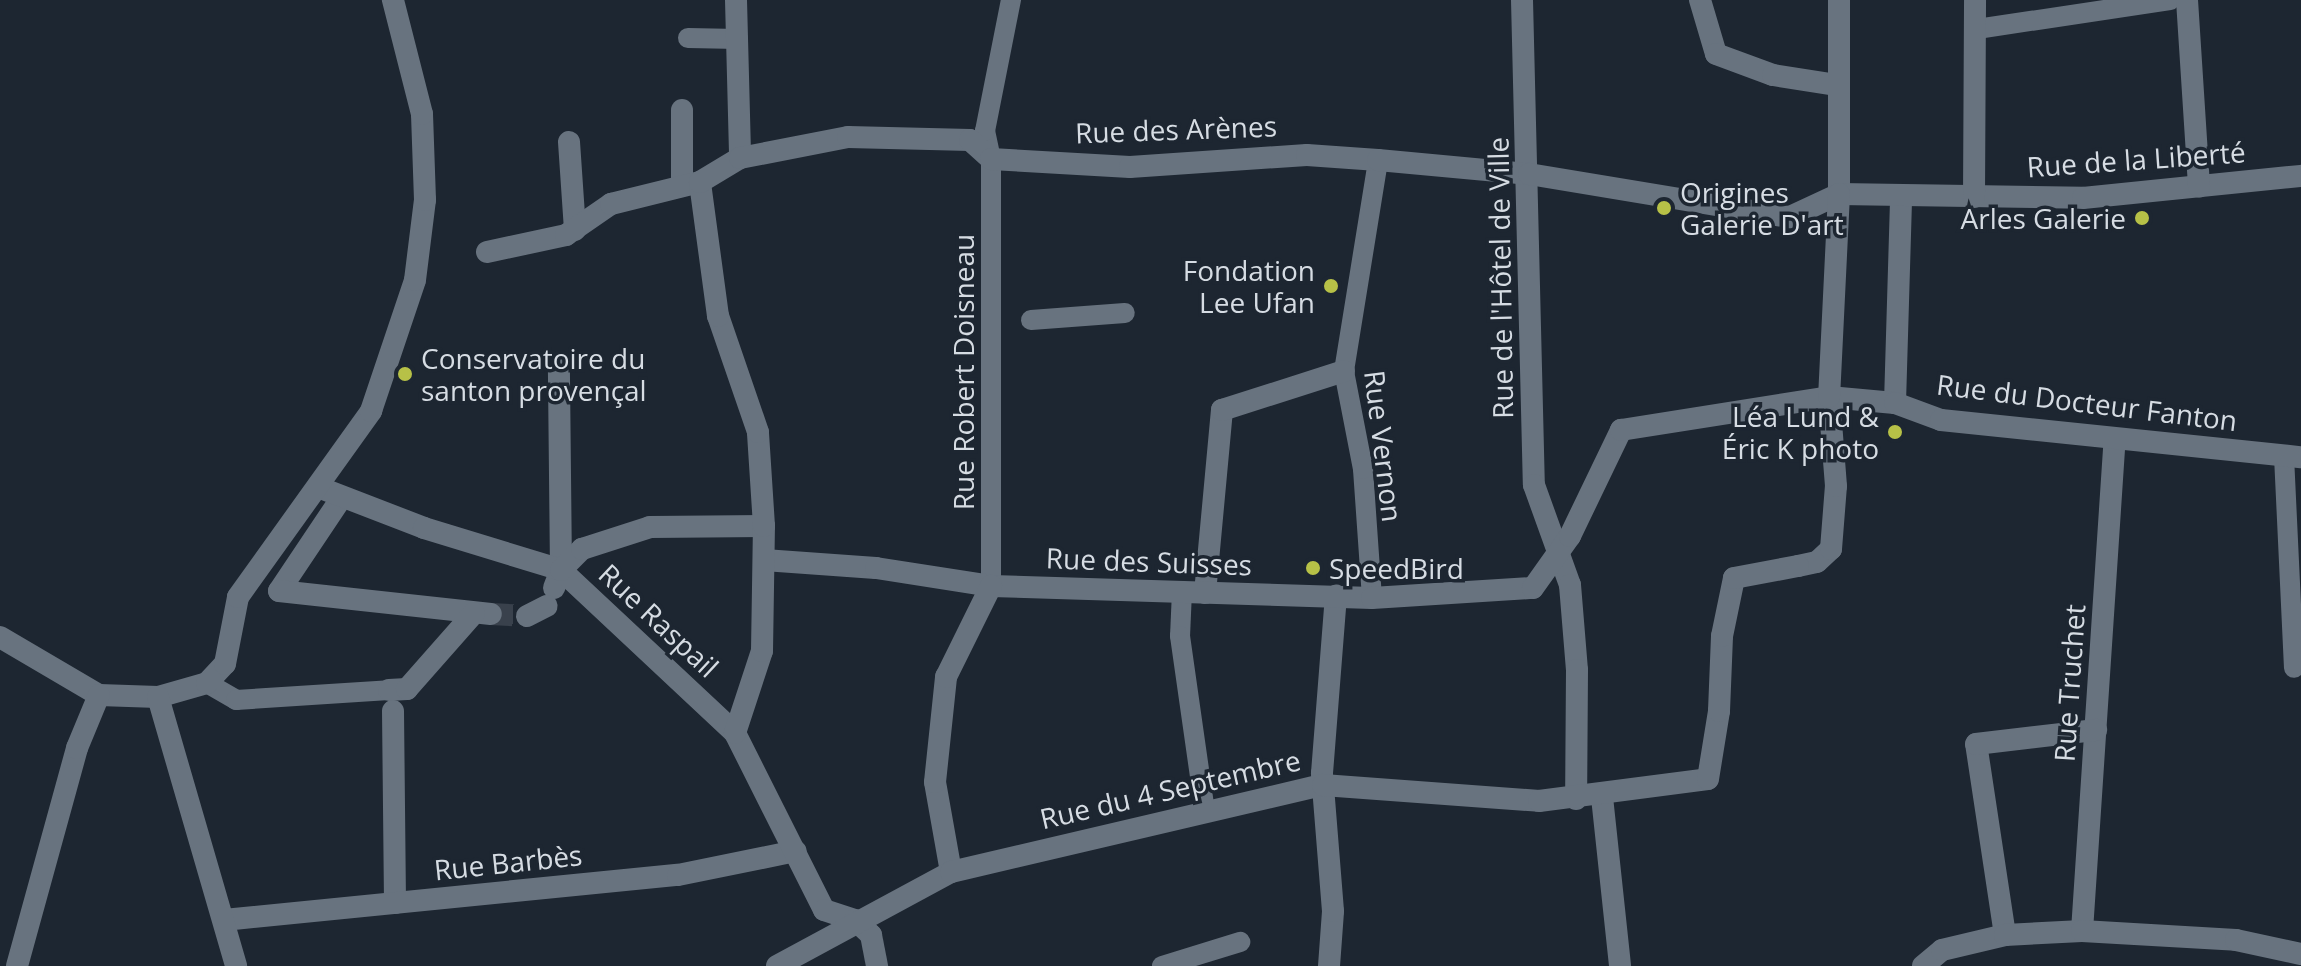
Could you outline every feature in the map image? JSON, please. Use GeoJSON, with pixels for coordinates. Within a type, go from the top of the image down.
{"type":"FeatureCollection","features":[{"type":"Feature","properties":{"kind":"street"},"geometry":{"type":"LineString","coordinates":[[0,637],[99,695],[158,697],[207,683],[225,664],[238,597],[371,411],[417,268],[425,200],[422,114],[393,0]]}},
{"type":"Feature","properties":{"kind":"street"},"geometry":{"type":"LineString","coordinates":[[736,0],[740,158]]}},
{"type":"Feature","properties":{"kind":"street","name":"Rue de l'Hôtel de Ville"},"geometry":{"type":"LineString","coordinates":[[1522,0],[1529,174],[1534,485],[1570,585],[1577,670],[1576,799]]}},
{"type":"Feature","properties":{"kind":"street"},"geometry":{"type":"LineString","coordinates":[[1700,0],[1716,54],[1773,75],[1837,85]]}},
{"type":"Feature","properties":{"kind":"street"},"geometry":{"type":"LineString","coordinates":[[1829,397],[1839,194],[1839,0]]}},
{"type":"Feature","properties":{"kind":"street"},"geometry":{"type":"LineString","coordinates":[[1974,197],[1975,0]]}},
{"type":"Feature","properties":{"kind":"street"},"geometry":{"type":"LineString","coordinates":[[2187,0],[2199,187]]}},
{"type":"Feature","properties":{"kind":"street"},"geometry":{"type":"LineString","coordinates":[[682,110],[691,183],[718,316],[758,432],[764,526],[762,651],[735,733]]}},
{"type":"Feature","properties":{"kind":"street","name":"Rue des Arènes"},"geometry":{"type":"LineString","coordinates":[[487,252],[575,230],[611,204],[691,183],[740,158],[848,137],[970,140],[991,159],[1130,167],[1307,155],[1378,160],[1529,174],[1790,217],[1839,194]]}},
{"type":"Feature","properties":{"kind":"street"},"geometry":{"type":"LineString","coordinates":[[569,142],[575,230]]}},
{"type":"Feature","properties":{"kind":"street","name":"Rue de la Liberté"},"geometry":{"type":"LineString","coordinates":[[1839,194],[2083,198],[2301,176]]}},
{"type":"Feature","properties":{"kind":"street"},"geometry":{"type":"LineString","coordinates":[[1895,403],[1901,196]]}},
{"type":"Feature","properties":{"kind":"street"},"geometry":{"type":"LineString","coordinates":[[544,599],[559,364]]}},
{"type":"Feature","properties":{"kind":"street"},"geometry":{"type":"LineString","coordinates":[[1205,593],[1222,410],[1344,371]]}},
{"type":"Feature","properties":{"kind":"street","name":"Rue du Docteur Fanton"},"geometry":{"type":"LineString","coordinates":[[1533,588],[1559,551],[1621,430],[1829,397],[1895,403],[1941,420],[2292,456]]}},
{"type":"Feature","properties":{"kind":"street","name":"Rue du 4 Septembre"},"geometry":{"type":"LineString","coordinates":[[777,966],[855,920],[951,872],[1323,785],[1539,801],[1602,797],[1708,779],[1719,711],[1722,636],[1734,578],[1817,562],[1831,549],[1836,486],[1829,397]]}},
{"type":"Feature","properties":{"kind":"street","name":"Rue Truchet"},"geometry":{"type":"LineString","coordinates":[[2082,931],[2115,440]]}},
{"type":"Feature","properties":{"kind":"street","name":"Rue Raspail"},"geometry":{"type":"LineString","coordinates":[[318,487],[544,599],[735,733],[824,910],[855,920]]}},
{"type":"Feature","properties":{"kind":"street"},"geometry":{"type":"LineString","coordinates":[[342,497],[279,591],[483,614],[396,697],[395,903]]}},
{"type":"Feature","properties":{"kind":"street"},"geometry":{"type":"LineString","coordinates":[[544,599],[582,549],[650,527],[764,526]]}},
{"type":"Feature","properties":{"kind":"street","name":"Rue des Suisses"},"geometry":{"type":"LineString","coordinates":[[764,560],[876,568],[991,586],[1372,598],[1533,588]]}},
{"type":"Feature","properties":{"kind":"street"},"geometry":{"type":"LineString","coordinates":[[951,872],[935,782],[946,677],[991,586]]}},
{"type":"Feature","properties":{"kind":"street"},"geometry":{"type":"LineString","coordinates":[[1329,966],[1333,911],[1323,785],[1336,596]]}},
{"type":"Feature","properties":{"kind":"street"},"geometry":{"type":"LineString","coordinates":[[17,966],[77,748],[99,695]]}},
{"type":"Feature","properties":{"kind":"street"},"geometry":{"type":"LineString","coordinates":[[158,697],[236,966]]}},
{"type":"Feature","properties":{"kind":"street"},"geometry":{"type":"LineString","coordinates":[[2005,935],[1976,744],[2096,730]]}},
{"type":"Feature","properties":{"kind":"street"},"geometry":{"type":"LineString","coordinates":[[1602,797],[1620,966]]}},
{"type":"Feature","properties":{"kind":"street","name":"Rue Barbès"},"geometry":{"type":"LineString","coordinates":[[224,920],[678,875],[796,851]]}},
{"type":"Feature","properties":{"kind":"street"},"geometry":{"type":"LineString","coordinates":[[855,920],[871,935],[877,966]]}},
{"type":"Feature","properties":{"kind":"street"},"geometry":{"type":"LineString","coordinates":[[1923,966],[1942,950],[2005,935],[2082,931],[2236,940],[2301,954]]}},
{"type":"Feature","properties":{"kind":"lane","name":"Rue Robert Doisneau"},"geometry":{"type":"LineString","coordinates":[[991,586],[997,322],[991,159],[985,131],[1011,0]]}},
{"type":"Feature","properties":{"kind":"lane"},"geometry":{"type":"LineString","coordinates":[[1977,29],[2170,0]]}},
{"type":"Feature","properties":{"kind":"lane"},"geometry":{"type":"LineString","coordinates":[[688,38],[738,39]]}},
{"type":"Feature","properties":{"kind":"lane","name":"Rue Vernon"},"geometry":{"type":"LineString","coordinates":[[1372,598],[1363,469],[1344,371],[1378,160]]}},
{"type":"Feature","properties":{"kind":"lane"},"geometry":{"type":"LineString","coordinates":[[1031,320],[1125,313]]}},
{"type":"Feature","properties":{"kind":"lane"},"geometry":{"type":"LineString","coordinates":[[2292,456],[2294,668]]}},
{"type":"Feature","properties":{"kind":"lane"},"geometry":{"type":"LineString","coordinates":[[1182,591],[1180,636],[1205,811]]}},
{"type":"Feature","properties":{"kind":"lane"},"geometry":{"type":"LineString","coordinates":[[207,683],[236,700],[396,697]]}},
{"type":"Feature","properties":{"kind":"lane"},"geometry":{"type":"LineString","coordinates":[[1162,966],[1240,942]]}},
{"type":"Feature","properties":{"kind":"tunnel"},"geometry":{"type":"LineString","coordinates":[[491,614],[527,616]]}},
{"type":"Feature","properties":{"kind":"place","name":"Origines Galerie D'art"},"geometry":{"type":"Point","coordinates":[1664,208]}},
{"type":"Feature","properties":{"kind":"place","name":"Arles Galerie"},"geometry":{"type":"Point","coordinates":[2142,218]}},
{"type":"Feature","properties":{"kind":"place","name":"Fondation Lee Ufan"},"geometry":{"type":"Point","coordinates":[1331,286]}},
{"type":"Feature","properties":{"kind":"place","name":"Conservatoire du santon provençal"},"geometry":{"type":"Point","coordinates":[405,374]}},
{"type":"Feature","properties":{"kind":"place","name":"Léa Lund & Éric K photo"},"geometry":{"type":"Point","coordinates":[1895,432]}},
{"type":"Feature","properties":{"kind":"place","name":"SpeedBird"},"geometry":{"type":"Point","coordinates":[1313,568]}}]}
